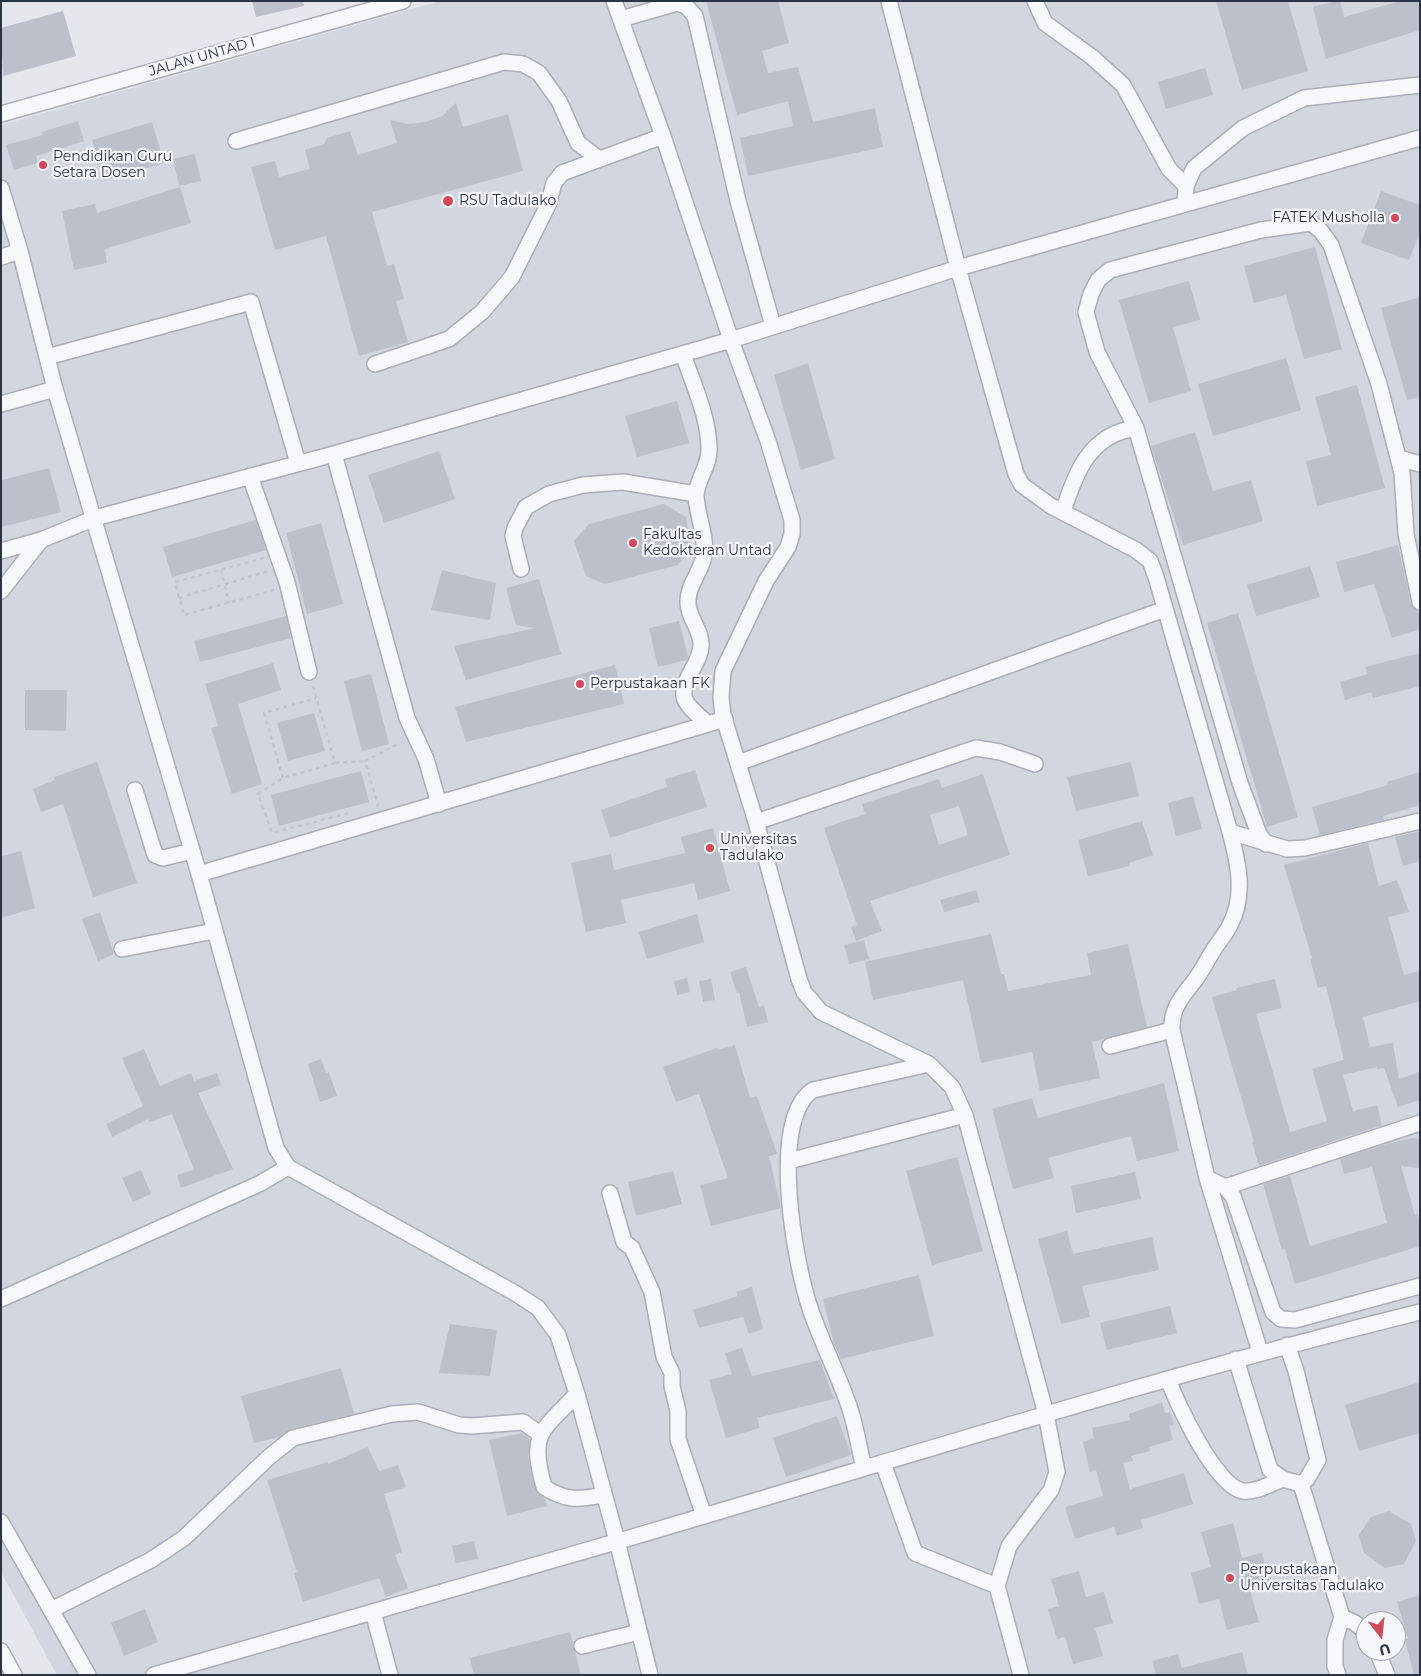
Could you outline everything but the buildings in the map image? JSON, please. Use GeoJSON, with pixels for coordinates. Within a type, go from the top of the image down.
{"type":"FeatureCollection","features":[{"type":"Feature","properties":{"kind":"street","name":"JALAN UNTAD I"},"geometry":{"type":"LineString","coordinates":[[1,114],[403,1]]}},
{"type":"Feature","properties":{"kind":"street"},"geometry":{"type":"LineString","coordinates":[[614,1],[663,136],[731,340],[768,441],[792,520],[792,534],[788,547],[766,581],[746,619],[723,671],[721,698],[725,719],[756,822],[799,979],[812,1003],[821,1012],[930,1064],[952,1087],[965,1115],[1046,1414],[1058,1472],[1051,1490],[1009,1546],[997,1586],[1021,1675]]}},
{"type":"Feature","properties":{"kind":"street"},"geometry":{"type":"LineString","coordinates":[[889,1],[958,268],[1016,474],[1022,485],[1035,496],[1136,550],[1150,562],[1230,832],[1239,867],[1239,896],[1235,912],[1230,925],[1197,978],[1176,1005],[1172,1019],[1172,1030],[1207,1178],[1260,1352]]}},
{"type":"Feature","properties":{"kind":"street"},"geometry":{"type":"LineString","coordinates":[[1035,1],[1045,23],[1092,57],[1123,85],[1169,169],[1186,186]]}},
{"type":"Feature","properties":{"kind":"street"},"geometry":{"type":"LineString","coordinates":[[621,20],[677,3],[686,6],[695,16],[738,201],[773,326]]}},
{"type":"Feature","properties":{"kind":"street"},"geometry":{"type":"LineString","coordinates":[[236,141],[504,62],[523,64],[539,72],[558,101],[578,143],[599,159]]}},
{"type":"Feature","properties":{"kind":"street"},"geometry":{"type":"LineString","coordinates":[[1185,204],[1186,186],[1194,168],[1243,128],[1304,98],[1420,85]]}},
{"type":"Feature","properties":{"kind":"street"},"geometry":{"type":"LineString","coordinates":[[375,364],[449,339],[482,312],[512,276],[548,204],[557,177],[562,173],[663,136]]}},
{"type":"Feature","properties":{"kind":"street"},"geometry":{"type":"LineString","coordinates":[[1,551],[40,540],[95,518],[334,454],[683,354],[958,268],[1420,138]]}},
{"type":"Feature","properties":{"kind":"street"},"geometry":{"type":"LineString","coordinates":[[1,188],[20,251],[55,389],[95,518],[199,874],[269,1127],[279,1154],[288,1167],[466,1264],[538,1308],[558,1335],[577,1394],[617,1541],[650,1675]]}},
{"type":"Feature","properties":{"kind":"street"},"geometry":{"type":"LineString","coordinates":[[1266,844],[1240,783],[1136,428],[1097,352],[1086,312],[1091,294],[1098,280],[1110,270],[1261,230],[1311,223],[1321,231],[1331,244],[1379,384],[1402,472],[1413,534],[1420,602]]}},
{"type":"Feature","properties":{"kind":"street"},"geometry":{"type":"LineString","coordinates":[[1,257],[20,251]]}},
{"type":"Feature","properties":{"kind":"street"},"geometry":{"type":"LineString","coordinates":[[47,357],[251,302],[298,463]]}},
{"type":"Feature","properties":{"kind":"street"},"geometry":{"type":"LineString","coordinates":[[683,354],[704,415],[709,450],[696,494],[704,540],[704,558],[690,592],[688,603],[698,628],[701,646],[699,658],[688,678],[684,696],[687,703],[708,724]]}},
{"type":"Feature","properties":{"kind":"street"},"geometry":{"type":"LineString","coordinates":[[1,404],[55,389]]}},
{"type":"Feature","properties":{"kind":"street"},"geometry":{"type":"LineString","coordinates":[[1063,512],[1080,464],[1100,442],[1124,429],[1136,428]]}},
{"type":"Feature","properties":{"kind":"street"},"geometry":{"type":"LineString","coordinates":[[334,454],[407,718],[417,735],[426,758],[439,804]]}},
{"type":"Feature","properties":{"kind":"street"},"geometry":{"type":"LineString","coordinates":[[1398,458],[1420,464]]}},
{"type":"Feature","properties":{"kind":"street"},"geometry":{"type":"LineString","coordinates":[[250,476],[287,586],[308,672]]}},
{"type":"Feature","properties":{"kind":"street"},"geometry":{"type":"LineString","coordinates":[[521,569],[513,536],[515,528],[526,507],[549,494],[583,485],[623,482],[696,494]]}},
{"type":"Feature","properties":{"kind":"street"},"geometry":{"type":"LineString","coordinates":[[1,591],[40,540]]}},
{"type":"Feature","properties":{"kind":"street"},"geometry":{"type":"LineString","coordinates":[[738,763],[1165,609]]}},
{"type":"Feature","properties":{"kind":"street"},"geometry":{"type":"LineString","coordinates":[[199,874],[725,719]]}},
{"type":"Feature","properties":{"kind":"street"},"geometry":{"type":"LineString","coordinates":[[756,822],[976,748],[1000,752],[1035,764]]}},
{"type":"Feature","properties":{"kind":"street"},"geometry":{"type":"LineString","coordinates":[[135,790],[155,855],[163,858],[192,851]]}},
{"type":"Feature","properties":{"kind":"street"},"geometry":{"type":"LineString","coordinates":[[1230,832],[1287,849],[1305,848],[1420,821]]}},
{"type":"Feature","properties":{"kind":"street"},"geometry":{"type":"LineString","coordinates":[[122,949],[214,931]]}},
{"type":"Feature","properties":{"kind":"street"},"geometry":{"type":"LineString","coordinates":[[1110,1046],[1172,1030]]}},
{"type":"Feature","properties":{"kind":"street"},"geometry":{"type":"LineString","coordinates":[[864,1468],[849,1407],[810,1309],[797,1254],[788,1171],[791,1125],[806,1095],[813,1090],[930,1064]]}},
{"type":"Feature","properties":{"kind":"street"},"geometry":{"type":"LineString","coordinates":[[789,1161],[965,1115]]}},
{"type":"Feature","properties":{"kind":"street"},"geometry":{"type":"LineString","coordinates":[[1225,1187],[1420,1123]]}},
{"type":"Feature","properties":{"kind":"street"},"geometry":{"type":"LineString","coordinates":[[1,1299],[259,1184],[288,1167]]}},
{"type":"Feature","properties":{"kind":"street"},"geometry":{"type":"LineString","coordinates":[[1207,1178],[1225,1187],[1233,1196],[1273,1312],[1281,1319],[1295,1320],[1420,1286]]}},
{"type":"Feature","properties":{"kind":"street"},"geometry":{"type":"LineString","coordinates":[[610,1193],[624,1242],[632,1248],[652,1292],[664,1357],[672,1373],[672,1386],[678,1411],[678,1439],[704,1516]]}},
{"type":"Feature","properties":{"kind":"street"},"geometry":{"type":"LineString","coordinates":[[154,1675],[704,1516],[1260,1352],[1420,1312]]}},
{"type":"Feature","properties":{"kind":"street"},"geometry":{"type":"LineString","coordinates":[[1287,1345],[1296,1371],[1318,1460],[1307,1479],[1301,1484]]}},
{"type":"Feature","properties":{"kind":"street"},"geometry":{"type":"LineString","coordinates":[[1236,1359],[1270,1470],[1284,1479],[1301,1484]]}},
{"type":"Feature","properties":{"kind":"street"},"geometry":{"type":"LineString","coordinates":[[1168,1379],[1190,1428],[1224,1479],[1236,1489],[1244,1491],[1284,1479]]}},
{"type":"Feature","properties":{"kind":"street"},"geometry":{"type":"LineString","coordinates":[[577,1394],[540,1434],[537,1444],[538,1464],[544,1487],[568,1499],[580,1500],[603,1495]]}},
{"type":"Feature","properties":{"kind":"street"},"geometry":{"type":"LineString","coordinates":[[51,1610],[151,1560],[184,1538],[269,1457],[293,1438],[392,1414],[418,1412],[465,1426],[523,1422],[540,1434]]}},
{"type":"Feature","properties":{"kind":"street"},"geometry":{"type":"LineString","coordinates":[[883,1463],[915,1553],[997,1586]]}},
{"type":"Feature","properties":{"kind":"street"},"geometry":{"type":"LineString","coordinates":[[1301,1484],[1342,1617],[1335,1640],[1338,1675]]}},
{"type":"Feature","properties":{"kind":"street"},"geometry":{"type":"LineString","coordinates":[[1,1522],[88,1675]]}},
{"type":"Feature","properties":{"kind":"street"},"geometry":{"type":"LineString","coordinates":[[373,1612],[390,1675]]}},
{"type":"Feature","properties":{"kind":"street"},"geometry":{"type":"LineString","coordinates":[[1342,1617],[1356,1624]]}},
{"type":"Feature","properties":{"kind":"street"},"geometry":{"type":"LineString","coordinates":[[582,1646],[639,1632]]}},
{"type":"Feature","properties":{"kind":"street"},"geometry":{"type":"LineString","coordinates":[[1,1651],[14,1675]]}},
{"type":"Feature","properties":{"kind":"street"},"geometry":{"type":"LineString","coordinates":[[1381,1661],[1386,1675]]}},
{"type":"Feature","properties":{"kind":"path"},"geometry":{"type":"LineString","coordinates":[[279,561],[221,570],[175,582],[184,615],[287,586]]}},
{"type":"Feature","properties":{"kind":"path"},"geometry":{"type":"LineString","coordinates":[[179,598],[225,584],[279,561]]}},
{"type":"Feature","properties":{"kind":"path"},"geometry":{"type":"LineString","coordinates":[[221,570],[229,602]]}},
{"type":"Feature","properties":{"kind":"path"},"geometry":{"type":"LineString","coordinates":[[308,672],[335,763]]}},
{"type":"Feature","properties":{"kind":"path"},"geometry":{"type":"LineString","coordinates":[[283,778],[264,713],[316,698]]}},
{"type":"Feature","properties":{"kind":"path"},"geometry":{"type":"LineString","coordinates":[[349,813],[272,833],[258,794],[283,778],[335,763],[365,761],[417,735]]}},
{"type":"Feature","properties":{"kind":"path"},"geometry":{"type":"LineString","coordinates":[[365,761],[378,805],[368,808]]}},
{"type":"Feature","properties":{"kind":"shaded area","name":"Universitas Tadulako"},"geometry":{"type":"Polygon","coordinates":[[[440,1],[1420,1],[1420,1675],[57,1675],[1,1572],[1,125],[440,1]]]}},
{"type":"Feature","properties":{"kind":"place","name":"Pendidikan Guru Setara Dosen"},"geometry":{"type":"Point","coordinates":[43,165]}},
{"type":"Feature","properties":{"kind":"place","name":"RSU Tadulako"},"geometry":{"type":"Point","coordinates":[448,201]}},
{"type":"Feature","properties":{"kind":"place","name":"FATEK Musholla"},"geometry":{"type":"Point","coordinates":[1395,218]}},
{"type":"Feature","properties":{"kind":"place","name":"Fakultas Kedokteran Untad"},"geometry":{"type":"Point","coordinates":[633,543]}},
{"type":"Feature","properties":{"kind":"place","name":"Perpustakaan FK"},"geometry":{"type":"Point","coordinates":[580,684]}},
{"type":"Feature","properties":{"kind":"place","name":"Universitas Tadulako"},"geometry":{"type":"Point","coordinates":[710,848]}},
{"type":"Feature","properties":{"kind":"place","name":"Perpustakaan Universitas Tadulako"},"geometry":{"type":"Point","coordinates":[1230,1578]}}]}
